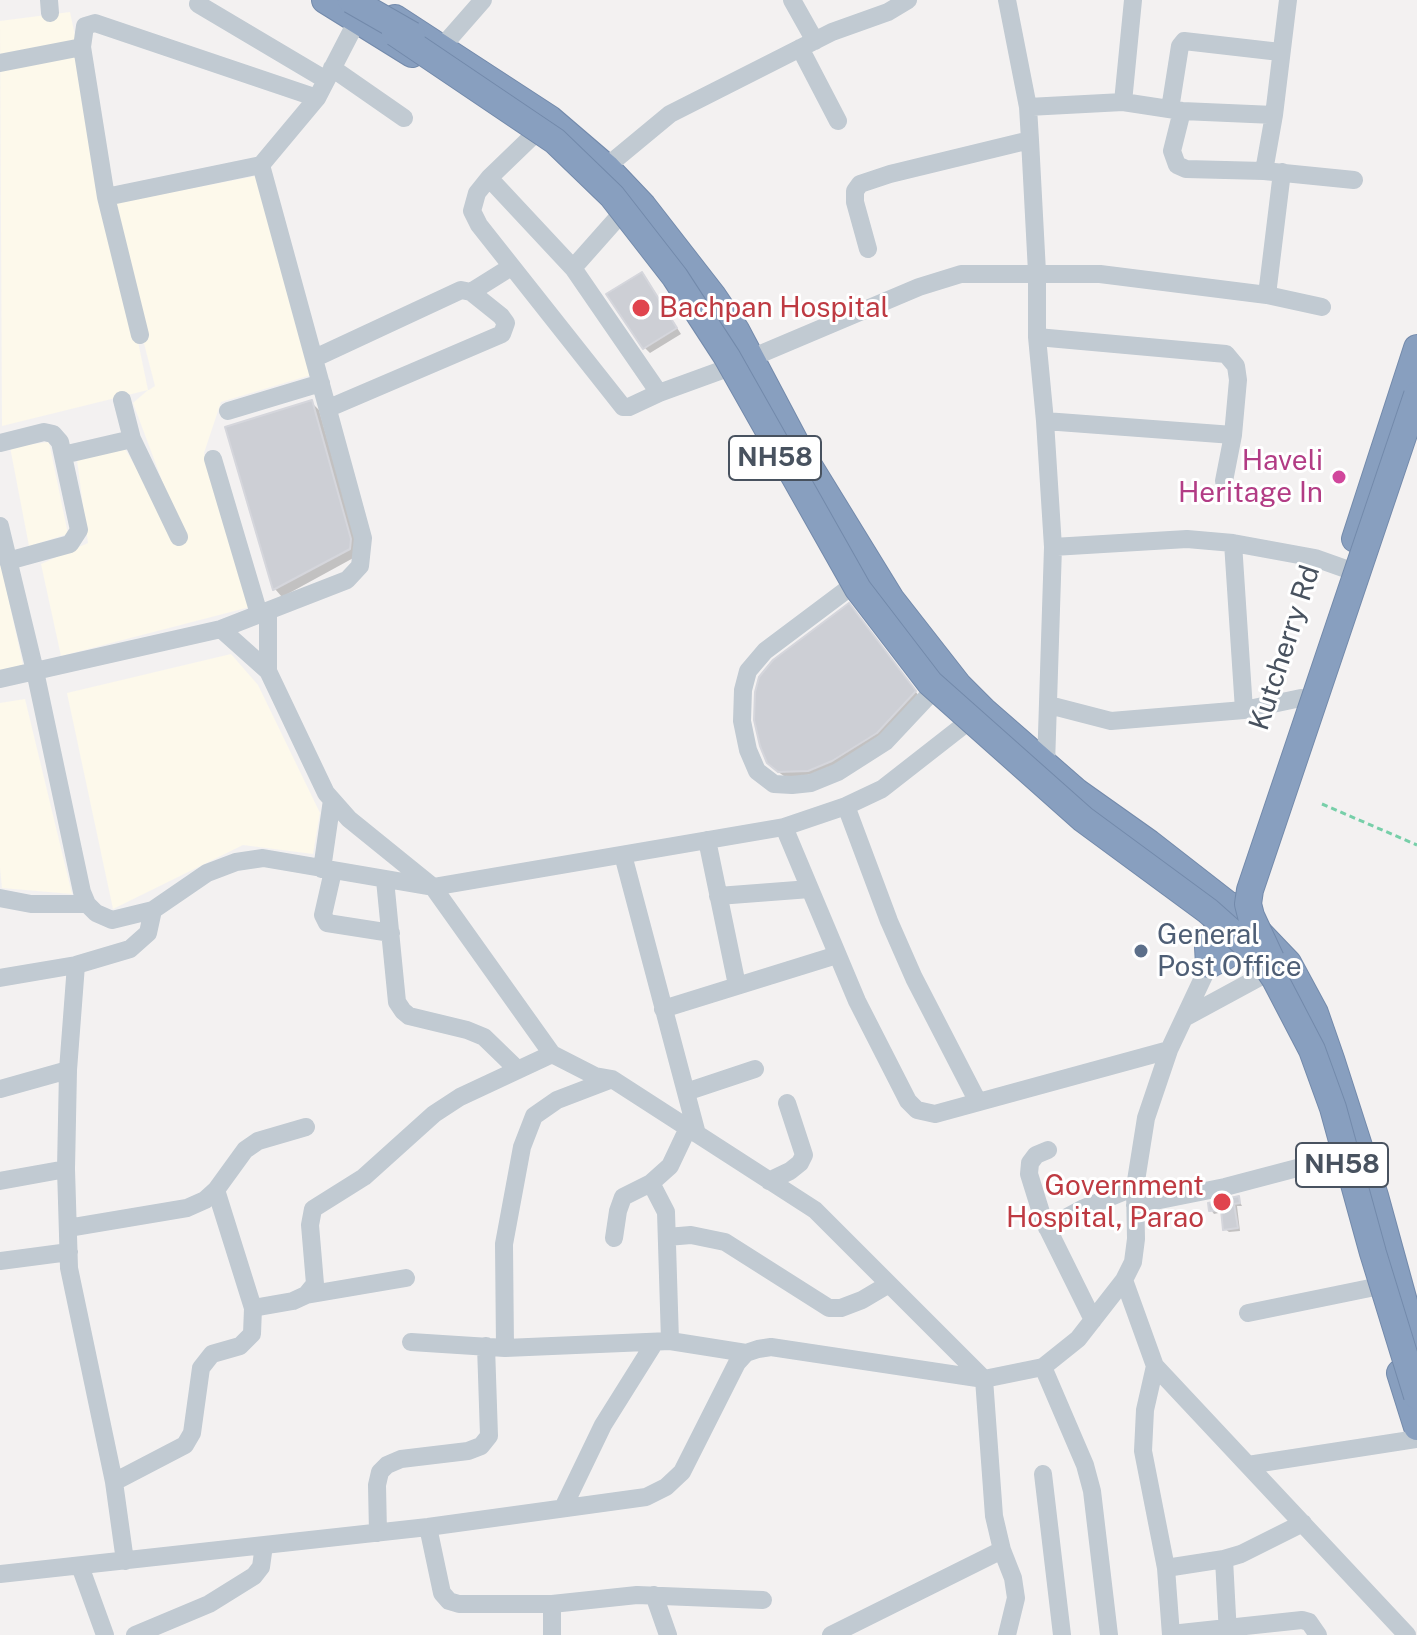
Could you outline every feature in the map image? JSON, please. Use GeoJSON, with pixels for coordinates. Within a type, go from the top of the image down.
{"type":"FeatureCollection","features":[{"type":"Feature","properties":{"kind":"highway","name":"NH58"},"geometry":{"type":"LineString","coordinates":[[325,0],[369,14],[441,48],[542,126],[620,215],[662,271],[725,369],[849,588],[931,693],[1046,765],[1077,792],[1237,911],[1288,963],[1315,1013],[1331,1059],[1375,1196],[1417,1349]]}},
{"type":"Feature","properties":{"kind":"highway","name":"NH58"},"geometry":{"type":"LineString","coordinates":[[369,14],[606,167],[682,254],[721,307],[800,451],[891,599],[973,718],[1073,819],[1225,935],[1277,995],[1295,1028],[1317,1082],[1417,1427]]}},
{"type":"Feature","properties":{"kind":"highway"},"geometry":{"type":"LineString","coordinates":[[369,14],[453,61],[543,123],[579,151],[638,212],[679,263],[722,328],[854,558],[932,669],[1016,750],[1094,816],[1217,904],[1261,940]]}},
{"type":"Feature","properties":{"kind":"highway"},"geometry":{"type":"LineString","coordinates":[[369,14],[555,141],[621,207],[675,277],[727,357],[858,589],[930,683],[1083,819],[1208,911],[1262,959],[1317,1064],[1333,1108],[1417,1396]]}},
{"type":"Feature","properties":{"kind":"highway","name":"Kutcherry Rd"},"geometry":{"type":"LineString","coordinates":[[1237,911],[1249,860],[1417,348]]}},
{"type":"Feature","properties":{"kind":"highway"},"geometry":{"type":"LineString","coordinates":[[1417,395],[1250,890],[1248,904],[1261,940],[1317,1041],[1346,1124],[1417,1368]]}},
{"type":"Feature","properties":{"kind":"highway"},"geometry":{"type":"LineString","coordinates":[[1209,965],[1226,956],[1225,935],[1237,911],[1263,877],[1417,423]]}},
{"type":"Feature","properties":{"kind":"street"},"geometry":{"type":"LineString","coordinates":[[441,48],[483,0]]}},
{"type":"Feature","properties":{"kind":"street"},"geometry":{"type":"LineString","coordinates":[[792,0],[838,121]]}},
{"type":"Feature","properties":{"kind":"street"},"geometry":{"type":"LineString","coordinates":[[606,167],[670,114],[885,6],[908,0]]}},
{"type":"Feature","properties":{"kind":"street"},"geometry":{"type":"LineString","coordinates":[[1007,0],[1028,107],[1037,272],[1037,337],[1053,547],[1046,765]]}},
{"type":"Feature","properties":{"kind":"street"},"geometry":{"type":"LineString","coordinates":[[1123,102],[1133,0]]}},
{"type":"Feature","properties":{"kind":"street"},"geometry":{"type":"LineString","coordinates":[[1267,295],[1274,115],[1288,0]]}},
{"type":"Feature","properties":{"kind":"street"},"geometry":{"type":"LineString","coordinates":[[198,4],[404,118]]}},
{"type":"Feature","properties":{"kind":"street"},"geometry":{"type":"LineString","coordinates":[[106,197],[261,165],[317,98],[329,74],[369,14]]}},
{"type":"Feature","properties":{"kind":"street"},"geometry":{"type":"LineString","coordinates":[[140,335],[106,197],[82,47],[85,26],[95,23],[317,98]]}},
{"type":"Feature","properties":{"kind":"street"},"geometry":{"type":"LineString","coordinates":[[1280,52],[1190,39],[1184,41],[1180,46],[1172,151],[1177,165],[1186,169],[1273,171],[1354,180]]}},
{"type":"Feature","properties":{"kind":"street"},"geometry":{"type":"LineString","coordinates":[[0,63],[82,47]]}},
{"type":"Feature","properties":{"kind":"street"},"geometry":{"type":"LineString","coordinates":[[1028,107],[1123,102],[1176,110],[1274,115]]}},
{"type":"Feature","properties":{"kind":"street"},"geometry":{"type":"LineString","coordinates":[[542,126],[489,178],[477,193],[472,211],[511,267],[623,407],[725,369],[943,278],[975,273],[1100,274],[1267,295],[1322,307]]}},
{"type":"Feature","properties":{"kind":"street"},"geometry":{"type":"LineString","coordinates":[[868,249],[855,202],[855,191],[860,184],[1030,140]]}},
{"type":"Feature","properties":{"kind":"street"},"geometry":{"type":"LineString","coordinates":[[0,679],[221,629],[347,580],[360,566],[363,538],[261,165]]}},
{"type":"Feature","properties":{"kind":"street"},"geometry":{"type":"LineString","coordinates":[[489,178],[573,268],[659,393]]}},
{"type":"Feature","properties":{"kind":"street"},"geometry":{"type":"LineString","coordinates":[[573,268],[620,215]]}},
{"type":"Feature","properties":{"kind":"street"},"geometry":{"type":"LineString","coordinates":[[471,292],[511,267]]}},
{"type":"Feature","properties":{"kind":"street"},"geometry":{"type":"LineString","coordinates":[[315,358],[461,290],[471,292],[506,323],[502,334],[329,408]]}},
{"type":"Feature","properties":{"kind":"street"},"geometry":{"type":"LineString","coordinates":[[1037,337],[1226,354],[1236,366],[1238,380],[1233,435],[1224,481]]}},
{"type":"Feature","properties":{"kind":"street"},"geometry":{"type":"LineString","coordinates":[[228,411],[321,383]]}},
{"type":"Feature","properties":{"kind":"street"},"geometry":{"type":"LineString","coordinates":[[122,400],[132,439],[179,537]]}},
{"type":"Feature","properties":{"kind":"street"},"geometry":{"type":"LineString","coordinates":[[1045,421],[1233,435]]}},
{"type":"Feature","properties":{"kind":"street"},"geometry":{"type":"LineString","coordinates":[[0,443],[44,432],[53,434],[60,442],[79,530],[70,544],[8,561]]}},
{"type":"Feature","properties":{"kind":"street"},"geometry":{"type":"LineString","coordinates":[[63,455],[132,439]]}},
{"type":"Feature","properties":{"kind":"street"},"geometry":{"type":"LineString","coordinates":[[213,459],[264,613],[268,671],[326,793],[349,819],[433,887],[552,1054],[595,1076],[612,1079],[815,1210],[984,1379],[994,1516],[1016,1598],[1007,1635]]}},
{"type":"Feature","properties":{"kind":"street"},"geometry":{"type":"LineString","coordinates":[[0,526],[35,671],[82,892],[87,904],[96,913],[112,920],[153,910],[207,873],[236,862],[263,858],[433,887],[784,827],[846,806],[882,789],[973,718]]}},
{"type":"Feature","properties":{"kind":"street"},"geometry":{"type":"LineString","coordinates":[[1053,547],[1187,539],[1233,543],[1315,558],[1346,569]]}},
{"type":"Feature","properties":{"kind":"street"},"geometry":{"type":"LineString","coordinates":[[1233,543],[1244,710]]}},
{"type":"Feature","properties":{"kind":"street"},"geometry":{"type":"LineString","coordinates":[[849,588],[765,651],[748,671],[743,690],[742,721],[748,750],[757,771],[774,784],[792,785],[811,783],[838,772],[885,742],[931,693]]}},
{"type":"Feature","properties":{"kind":"street"},"geometry":{"type":"LineString","coordinates":[[221,629],[268,671]]}},
{"type":"Feature","properties":{"kind":"street"},"geometry":{"type":"LineString","coordinates":[[1049,705],[1111,721],[1244,710],[1301,698]]}},
{"type":"Feature","properties":{"kind":"street"},"geometry":{"type":"LineString","coordinates":[[332,800],[323,915],[327,923],[391,933]]}},
{"type":"Feature","properties":{"kind":"street"},"geometry":{"type":"LineString","coordinates":[[846,806],[914,978],[978,1102]]}},
{"type":"Feature","properties":{"kind":"street"},"geometry":{"type":"LineString","coordinates":[[784,827],[857,1001],[908,1101],[917,1110],[935,1114],[1169,1050]]}},
{"type":"Feature","properties":{"kind":"street"},"geometry":{"type":"LineString","coordinates":[[707,840],[737,985]]}},
{"type":"Feature","properties":{"kind":"street"},"geometry":{"type":"LineString","coordinates":[[614,1238],[623,1197],[651,1183],[670,1166],[693,1131],[686,1092],[623,855]]}},
{"type":"Feature","properties":{"kind":"street"},"geometry":{"type":"LineString","coordinates":[[385,880],[397,1002],[403,1011],[409,1016],[484,1037],[518,1070]]}},
{"type":"Feature","properties":{"kind":"street"},"geometry":{"type":"LineString","coordinates":[[718,896],[810,889]]}},
{"type":"Feature","properties":{"kind":"street"},"geometry":{"type":"LineString","coordinates":[[0,898],[31,904],[87,904]]}},
{"type":"Feature","properties":{"kind":"street"},"geometry":{"type":"LineString","coordinates":[[0,978],[76,965],[130,949],[148,933],[153,910]]}},
{"type":"Feature","properties":{"kind":"street"},"geometry":{"type":"LineString","coordinates":[[663,1009],[837,955]]}},
{"type":"Feature","properties":{"kind":"street"},"geometry":{"type":"LineString","coordinates":[[1184,1018],[1288,963]]}},
{"type":"Feature","properties":{"kind":"street"},"geometry":{"type":"LineString","coordinates":[[76,965],[68,1070],[66,1169],[69,1268],[114,1482],[125,1561]]}},
{"type":"Feature","properties":{"kind":"street"},"geometry":{"type":"LineString","coordinates":[[411,1342],[505,1348],[662,1341],[746,1353],[771,1347],[984,1379],[1043,1367],[1078,1339],[1124,1280],[1133,1262],[1135,1196],[1146,1118],[1169,1050],[1209,965]]}},
{"type":"Feature","properties":{"kind":"street"},"geometry":{"type":"LineString","coordinates":[[306,1295],[315,1284],[310,1225],[313,1209],[364,1177],[434,1114],[460,1097],[552,1054]]}},
{"type":"Feature","properties":{"kind":"street"},"geometry":{"type":"LineString","coordinates":[[686,1092],[755,1069]]}},
{"type":"Feature","properties":{"kind":"street"},"geometry":{"type":"LineString","coordinates":[[0,1089],[68,1070]]}},
{"type":"Feature","properties":{"kind":"street"},"geometry":{"type":"LineString","coordinates":[[505,1348],[504,1244],[522,1147],[534,1116],[557,1100],[612,1079]]}},
{"type":"Feature","properties":{"kind":"street"},"geometry":{"type":"LineString","coordinates":[[769,1181],[800,1163],[804,1155],[787,1103]]}},
{"type":"Feature","properties":{"kind":"street"},"geometry":{"type":"LineString","coordinates":[[68,1228],[187,1208],[205,1200],[216,1190],[245,1150],[258,1141],[306,1127]]}},
{"type":"Feature","properties":{"kind":"street"},"geometry":{"type":"LineString","coordinates":[[1048,1150],[1036,1155],[1030,1163],[1029,1174],[1047,1228],[1093,1320]]}},
{"type":"Feature","properties":{"kind":"street"},"geometry":{"type":"LineString","coordinates":[[1047,1228],[1084,1208],[1135,1196],[1225,1187],[1339,1157]]}},
{"type":"Feature","properties":{"kind":"street"},"geometry":{"type":"LineString","coordinates":[[0,1181],[66,1169]]}},
{"type":"Feature","properties":{"kind":"street"},"geometry":{"type":"LineString","coordinates":[[563,1508],[603,1425],[662,1341],[666,1212],[651,1183]]}},
{"type":"Feature","properties":{"kind":"street"},"geometry":{"type":"LineString","coordinates":[[114,1482],[185,1445],[192,1433],[201,1368],[212,1354],[240,1346],[252,1334],[253,1308],[216,1190]]}},
{"type":"Feature","properties":{"kind":"street"},"geometry":{"type":"LineString","coordinates":[[667,1237],[691,1235],[725,1242],[829,1308],[841,1308],[862,1300],[889,1284]]}},
{"type":"Feature","properties":{"kind":"street"},"geometry":{"type":"LineString","coordinates":[[0,1261],[69,1252]]}},
{"type":"Feature","properties":{"kind":"street"},"geometry":{"type":"LineString","coordinates":[[253,1308],[293,1301],[306,1295],[406,1278]]}},
{"type":"Feature","properties":{"kind":"street"},"geometry":{"type":"LineString","coordinates":[[1124,1280],[1155,1366],[1407,1635]]}},
{"type":"Feature","properties":{"kind":"street"},"geometry":{"type":"LineString","coordinates":[[1248,1313],[1375,1287]]}},
{"type":"Feature","properties":{"kind":"street"},"geometry":{"type":"LineString","coordinates":[[378,1533],[377,1485],[380,1472],[387,1465],[401,1459],[468,1451],[481,1446],[489,1436],[486,1346]]}},
{"type":"Feature","properties":{"kind":"street"},"geometry":{"type":"LineString","coordinates":[[0,1574],[378,1533],[646,1497],[666,1487],[682,1472],[737,1363],[746,1353]]}},
{"type":"Feature","properties":{"kind":"street"},"geometry":{"type":"LineString","coordinates":[[1155,1366],[1145,1410],[1143,1451],[1166,1568],[1171,1635],[1228,1632],[1302,1620],[1309,1622],[1318,1635]]}},
{"type":"Feature","properties":{"kind":"street"},"geometry":{"type":"LineString","coordinates":[[1043,1367],[1085,1465],[1092,1491],[1109,1635]]}},
{"type":"Feature","properties":{"kind":"street"},"geometry":{"type":"LineString","coordinates":[[1248,1465],[1417,1439]]}},
{"type":"Feature","properties":{"kind":"street"},"geometry":{"type":"LineString","coordinates":[[1043,1474],[1062,1635]]}},
{"type":"Feature","properties":{"kind":"street"},"geometry":{"type":"LineString","coordinates":[[1166,1568],[1241,1554],[1303,1523]]}},
{"type":"Feature","properties":{"kind":"street"},"geometry":{"type":"LineString","coordinates":[[428,1527],[442,1593],[449,1601],[459,1604],[552,1604],[637,1595],[763,1600]]}},
{"type":"Feature","properties":{"kind":"street"},"geometry":{"type":"LineString","coordinates":[[135,1635],[209,1604],[254,1576],[261,1567],[264,1545]]}},
{"type":"Feature","properties":{"kind":"street"},"geometry":{"type":"LineString","coordinates":[[831,1635],[1002,1550]]}},
{"type":"Feature","properties":{"kind":"street"},"geometry":{"type":"LineString","coordinates":[[1224,1559],[1228,1632]]}},
{"type":"Feature","properties":{"kind":"street"},"geometry":{"type":"LineString","coordinates":[[80,1566],[105,1635]]}},
{"type":"Feature","properties":{"kind":"street"},"geometry":{"type":"LineString","coordinates":[[654,1595],[668,1635]]}},
{"type":"Feature","properties":{"kind":"street"},"geometry":{"type":"LineString","coordinates":[[552,1604],[552,1635]]}},
{"type":"Feature","properties":{"kind":"path"},"geometry":{"type":"LineString","coordinates":[[1322,804],[1417,845]]}},
{"type":"Feature","properties":{"kind":"shaded area"},"geometry":{"type":"Polygon","coordinates":[[[70,12],[110,204],[256,176],[311,375],[221,402],[204,453],[250,607],[61,656],[41,564],[88,543],[77,460],[125,449],[162,511],[185,542],[133,403],[148,390],[2,426],[0,21],[70,12]],[[116,235],[148,390],[149,390],[155,386],[116,235]]]}},
{"type":"Feature","properties":{"kind":"shaded area"},"geometry":{"type":"Polygon","coordinates":[[[49,442],[68,534],[29,546],[10,447],[49,442]]]}},
{"type":"Feature","properties":{"kind":"shaded area"},"geometry":{"type":"Polygon","coordinates":[[[0,560],[23,665],[0,670],[0,560]]]}},
{"type":"Feature","properties":{"kind":"shaded area"},"geometry":{"type":"Polygon","coordinates":[[[231,654],[258,685],[320,813],[313,854],[243,845],[113,909],[67,693],[231,654]]]}},
{"type":"Feature","properties":{"kind":"shaded area"},"geometry":{"type":"Polygon","coordinates":[[[25,699],[72,894],[2,888],[0,703],[25,699]]]}},
{"type":"Feature","properties":{"kind":"building"},"geometry":{"type":"Polygon","coordinates":[[[642,272],[677,328],[643,349],[606,294],[642,272]]]}},
{"type":"Feature","properties":{"kind":"building"},"geometry":{"type":"Polygon","coordinates":[[[312,400],[351,539],[350,549],[273,590],[225,427],[312,400]]]}},
{"type":"Feature","properties":{"kind":"building"},"geometry":{"type":"Polygon","coordinates":[[[849,603],[916,691],[877,733],[832,761],[808,771],[778,772],[767,763],[754,720],[759,677],[773,660],[849,603]]]}},
{"type":"Feature","properties":{"kind":"building"},"geometry":{"type":"Polygon","coordinates":[[[1239,1196],[1240,1203],[1234,1204],[1238,1228],[1223,1230],[1221,1210],[1209,1211],[1208,1203],[1239,1196]]]}},
{"type":"Feature","properties":{"kind":"place","name":"Bachpan Hospital"},"geometry":{"type":"Point","coordinates":[641,308]}},
{"type":"Feature","properties":{"kind":"place","name":"Haveli Heritage In"},"geometry":{"type":"Point","coordinates":[1339,477]}},
{"type":"Feature","properties":{"kind":"place","name":"General Post Office"},"geometry":{"type":"Point","coordinates":[1141,951]}},
{"type":"Feature","properties":{"kind":"place","name":"Government Hospital, Parao"},"geometry":{"type":"Point","coordinates":[1222,1202]}}]}
